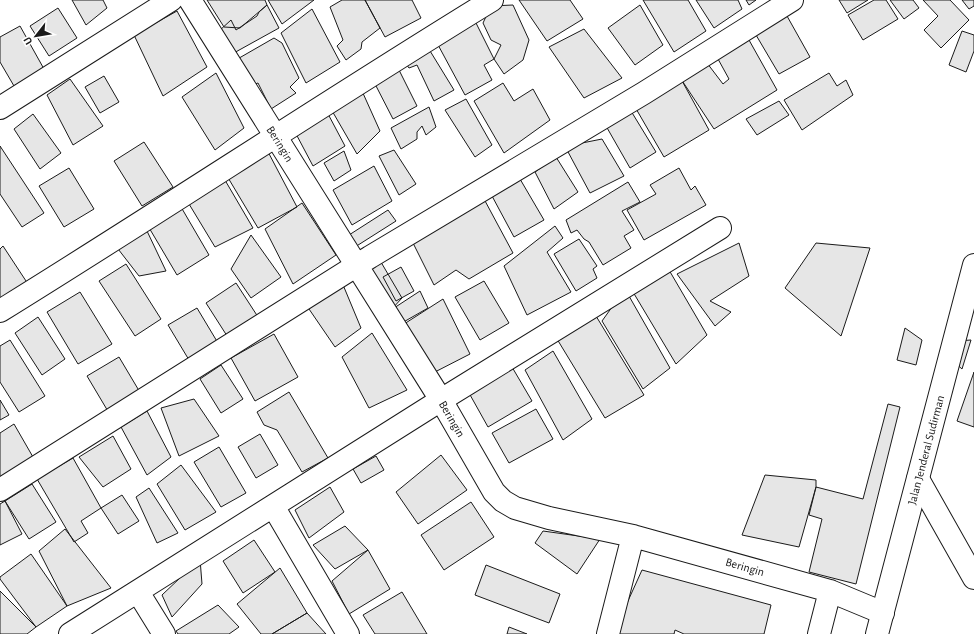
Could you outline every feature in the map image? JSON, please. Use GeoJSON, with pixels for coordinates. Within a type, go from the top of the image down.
{"type":"FeatureCollection","features":[{"type":"Feature","properties":{"kind":"street"},"geometry":{"type":"LineString","coordinates":[[0,108],[171,0]]}},
{"type":"Feature","properties":{"kind":"street","name":"Beringin"},"geometry":{"type":"LineString","coordinates":[[190,0],[441,400],[494,492],[503,501],[515,508],[548,518],[633,536],[830,591],[883,613]]}},
{"type":"Feature","properties":{"kind":"street"},"geometry":{"type":"LineString","coordinates":[[0,311],[492,0]]}},
{"type":"Feature","properties":{"kind":"street"},"geometry":{"type":"LineString","coordinates":[[0,490],[357,267],[644,93],[792,0]]}},
{"type":"Feature","properties":{"kind":"street"},"geometry":{"type":"LineString","coordinates":[[70,634],[441,400],[720,228]]}},
{"type":"Feature","properties":{"kind":"street","name":"Jalan Jenderal Sudirman"},"geometry":{"type":"LineString","coordinates":[[877,634],[918,478],[968,308],[974,265]]}},
{"type":"Feature","properties":{"kind":"street"},"geometry":{"type":"LineString","coordinates":[[918,478],[974,578]]}},
{"type":"Feature","properties":{"kind":"street"},"geometry":{"type":"LineString","coordinates":[[273,506],[348,634]]}},
{"type":"Feature","properties":{"kind":"street"},"geometry":{"type":"LineString","coordinates":[[608,634],[633,536]]}},
{"type":"Feature","properties":{"kind":"street"},"geometry":{"type":"LineString","coordinates":[[819,634],[830,591]]}},
{"type":"Feature","properties":{"kind":"street"},"geometry":{"type":"LineString","coordinates":[[138,592],[164,634]]}},
{"type":"Feature","properties":{"kind":"building"},"geometry":{"type":"Polygon","coordinates":[[[72,0],[103,0],[107,8],[86,25],[72,0]]]}},
{"type":"Feature","properties":{"kind":"building"},"geometry":{"type":"Polygon","coordinates":[[[207,0],[265,0],[267,5],[240,28],[224,27],[207,0]]]}},
{"type":"Feature","properties":{"kind":"building"},"geometry":{"type":"Polygon","coordinates":[[[268,0],[314,0],[282,24],[268,0]]]}},
{"type":"Feature","properties":{"kind":"building"},"geometry":{"type":"Polygon","coordinates":[[[342,0],[365,0],[380,28],[362,42],[361,49],[346,60],[337,46],[343,40],[330,7],[342,0]]]}},
{"type":"Feature","properties":{"kind":"building"},"geometry":{"type":"Polygon","coordinates":[[[365,0],[412,0],[421,18],[385,37],[365,0]]]}},
{"type":"Feature","properties":{"kind":"building"},"geometry":{"type":"Polygon","coordinates":[[[519,0],[570,0],[583,19],[547,41],[519,0]]]}},
{"type":"Feature","properties":{"kind":"building"},"geometry":{"type":"Polygon","coordinates":[[[643,0],[688,0],[706,31],[674,52],[643,0]]]}},
{"type":"Feature","properties":{"kind":"building"},"geometry":{"type":"Polygon","coordinates":[[[696,0],[738,0],[742,9],[714,28],[696,0]]]}},
{"type":"Feature","properties":{"kind":"building"},"geometry":{"type":"Polygon","coordinates":[[[746,0],[756,0],[749,5],[746,0]]]}},
{"type":"Feature","properties":{"kind":"building"},"geometry":{"type":"Polygon","coordinates":[[[839,0],[868,0],[847,13],[839,0]]]}},
{"type":"Feature","properties":{"kind":"building"},"geometry":{"type":"Polygon","coordinates":[[[874,0],[886,0],[898,19],[863,40],[848,15],[874,0]]]}},
{"type":"Feature","properties":{"kind":"building"},"geometry":{"type":"Polygon","coordinates":[[[890,0],[913,0],[919,8],[904,19],[890,0]]]}},
{"type":"Feature","properties":{"kind":"building"},"geometry":{"type":"Polygon","coordinates":[[[923,0],[950,0],[969,20],[941,48],[924,30],[938,16],[923,0]]]}},
{"type":"Feature","properties":{"kind":"building"},"geometry":{"type":"Polygon","coordinates":[[[962,0],[974,0],[974,6],[969,9],[962,0]]]}},
{"type":"Feature","properties":{"kind":"building"},"geometry":{"type":"Polygon","coordinates":[[[267,5],[279,28],[232,54],[219,31],[231,20],[236,30],[257,16],[259,12],[267,5]]]}},
{"type":"Feature","properties":{"kind":"building"},"geometry":{"type":"Polygon","coordinates":[[[513,5],[529,40],[523,60],[504,74],[494,59],[501,45],[491,40],[483,23],[491,6],[513,5]]]}},
{"type":"Feature","properties":{"kind":"building"},"geometry":{"type":"Polygon","coordinates":[[[640,5],[663,45],[635,65],[608,28],[640,5]]]}},
{"type":"Feature","properties":{"kind":"building"},"geometry":{"type":"Polygon","coordinates":[[[58,8],[77,38],[49,56],[30,26],[58,8]]]}},
{"type":"Feature","properties":{"kind":"building"},"geometry":{"type":"Polygon","coordinates":[[[312,9],[340,62],[306,83],[281,33],[312,9]]]}},
{"type":"Feature","properties":{"kind":"building"},"geometry":{"type":"Polygon","coordinates":[[[177,11],[207,67],[163,96],[134,35],[177,11]]]}},
{"type":"Feature","properties":{"kind":"building"},"geometry":{"type":"Polygon","coordinates":[[[787,16],[810,57],[779,74],[756,35],[787,16]]]}},
{"type":"Feature","properties":{"kind":"building"},"geometry":{"type":"Polygon","coordinates":[[[476,23],[494,59],[484,65],[492,80],[465,95],[437,43],[476,23]]]}},
{"type":"Feature","properties":{"kind":"building"},"geometry":{"type":"Polygon","coordinates":[[[20,26],[44,69],[14,86],[0,62],[0,37],[20,26]]]}},
{"type":"Feature","properties":{"kind":"building"},"geometry":{"type":"Polygon","coordinates":[[[584,29],[622,78],[584,98],[549,47],[584,29]]]}},
{"type":"Feature","properties":{"kind":"building"},"geometry":{"type":"Polygon","coordinates":[[[962,31],[974,35],[974,51],[966,72],[949,65],[962,31]]]}},
{"type":"Feature","properties":{"kind":"building"},"geometry":{"type":"Polygon","coordinates":[[[274,38],[282,43],[299,78],[290,87],[296,93],[271,109],[258,83],[249,86],[234,61],[274,38]]]}},
{"type":"Feature","properties":{"kind":"building"},"geometry":{"type":"Polygon","coordinates":[[[749,40],[777,90],[714,129],[681,79],[707,63],[723,84],[729,79],[718,59],[749,40]]]}},
{"type":"Feature","properties":{"kind":"building"},"geometry":{"type":"Polygon","coordinates":[[[427,46],[454,90],[434,101],[417,65],[409,68],[401,57],[427,46]]]}},
{"type":"Feature","properties":{"kind":"building"},"geometry":{"type":"Polygon","coordinates":[[[398,68],[417,106],[393,119],[374,82],[398,68]]]}},
{"type":"Feature","properties":{"kind":"building"},"geometry":{"type":"Polygon","coordinates":[[[216,73],[244,128],[215,150],[182,97],[216,73]]]}},
{"type":"Feature","properties":{"kind":"building"},"geometry":{"type":"Polygon","coordinates":[[[829,73],[837,86],[846,80],[853,95],[802,130],[784,100],[829,73]]]}},
{"type":"Feature","properties":{"kind":"building"},"geometry":{"type":"Polygon","coordinates":[[[104,76],[119,102],[100,113],[85,87],[104,76]]]}},
{"type":"Feature","properties":{"kind":"building"},"geometry":{"type":"Polygon","coordinates":[[[70,79],[103,126],[73,145],[47,95],[70,79]]]}},
{"type":"Feature","properties":{"kind":"building"},"geometry":{"type":"Polygon","coordinates":[[[681,79],[709,130],[664,157],[635,107],[681,79]]]}},
{"type":"Feature","properties":{"kind":"building"},"geometry":{"type":"Polygon","coordinates":[[[503,83],[514,101],[533,89],[550,120],[504,153],[474,101],[503,83]]]}},
{"type":"Feature","properties":{"kind":"building"},"geometry":{"type":"Polygon","coordinates":[[[362,91],[380,131],[357,154],[331,109],[362,91]]]}},
{"type":"Feature","properties":{"kind":"building"},"geometry":{"type":"Polygon","coordinates":[[[466,99],[492,145],[475,157],[445,110],[466,99]]]}},
{"type":"Feature","properties":{"kind":"building"},"geometry":{"type":"Polygon","coordinates":[[[779,101],[789,115],[757,135],[746,119],[779,101]]]}},
{"type":"Feature","properties":{"kind":"building"},"geometry":{"type":"Polygon","coordinates":[[[429,107],[436,127],[426,135],[422,126],[417,132],[417,139],[401,149],[391,128],[429,107]]]}},
{"type":"Feature","properties":{"kind":"building"},"geometry":{"type":"Polygon","coordinates":[[[631,111],[656,152],[630,168],[606,126],[631,111]]]}},
{"type":"Feature","properties":{"kind":"building"},"geometry":{"type":"Polygon","coordinates":[[[327,112],[345,146],[313,166],[295,132],[327,112]]]}},
{"type":"Feature","properties":{"kind":"building"},"geometry":{"type":"Polygon","coordinates":[[[33,114],[61,153],[40,169],[14,129],[33,114]]]}},
{"type":"Feature","properties":{"kind":"building"},"geometry":{"type":"Polygon","coordinates":[[[602,139],[624,176],[590,193],[567,150],[582,143],[602,139]]]}},
{"type":"Feature","properties":{"kind":"building"},"geometry":{"type":"Polygon","coordinates":[[[144,142],[173,187],[142,206],[114,161],[144,142]]]}},
{"type":"Feature","properties":{"kind":"building"},"geometry":{"type":"Polygon","coordinates":[[[0,146],[44,213],[22,227],[0,194],[0,146]]]}},
{"type":"Feature","properties":{"kind":"building"},"geometry":{"type":"Polygon","coordinates":[[[266,148],[297,207],[258,228],[227,176],[266,148]]]}},
{"type":"Feature","properties":{"kind":"building"},"geometry":{"type":"Polygon","coordinates":[[[394,150],[416,184],[399,195],[379,156],[394,150]]]}},
{"type":"Feature","properties":{"kind":"building"},"geometry":{"type":"Polygon","coordinates":[[[344,151],[351,170],[334,181],[324,163],[344,151]]]}},
{"type":"Feature","properties":{"kind":"building"},"geometry":{"type":"Polygon","coordinates":[[[556,157],[578,192],[554,209],[535,172],[556,157]]]}},
{"type":"Feature","properties":{"kind":"building"},"geometry":{"type":"Polygon","coordinates":[[[374,166],[392,201],[352,225],[333,190],[374,166]]]}},
{"type":"Feature","properties":{"kind":"building"},"geometry":{"type":"Polygon","coordinates":[[[69,168],[94,209],[64,227],[39,186],[69,168]]]}},
{"type":"Feature","properties":{"kind":"building"},"geometry":{"type":"Polygon","coordinates":[[[679,168],[691,190],[695,186],[706,205],[644,240],[627,210],[656,194],[650,185],[679,168]]]}},
{"type":"Feature","properties":{"kind":"building"},"geometry":{"type":"Polygon","coordinates":[[[222,175],[253,228],[215,247],[186,199],[222,175]]]}},
{"type":"Feature","properties":{"kind":"building"},"geometry":{"type":"Polygon","coordinates":[[[520,179],[544,220],[514,237],[492,196],[520,179]]]}},
{"type":"Feature","properties":{"kind":"building"},"geometry":{"type":"Polygon","coordinates":[[[628,182],[640,202],[622,211],[634,230],[624,236],[631,248],[603,265],[589,242],[584,239],[577,230],[571,233],[566,220],[628,182]]]}},
{"type":"Feature","properties":{"kind":"building"},"geometry":{"type":"Polygon","coordinates":[[[484,199],[513,253],[469,279],[456,270],[434,285],[413,243],[484,199]]]}},
{"type":"Feature","properties":{"kind":"building"},"geometry":{"type":"Polygon","coordinates":[[[302,203],[336,255],[293,284],[265,229],[302,203]]]}},
{"type":"Feature","properties":{"kind":"building"},"geometry":{"type":"Polygon","coordinates":[[[181,207],[209,255],[177,275],[148,226],[181,207]]]}},
{"type":"Feature","properties":{"kind":"building"},"geometry":{"type":"Polygon","coordinates":[[[388,210],[396,221],[355,247],[349,235],[388,210]]]}},
{"type":"Feature","properties":{"kind":"building"},"geometry":{"type":"Polygon","coordinates":[[[555,226],[563,238],[547,252],[571,292],[527,315],[504,266],[555,226]]]}},
{"type":"Feature","properties":{"kind":"building"},"geometry":{"type":"Polygon","coordinates":[[[147,231],[166,271],[139,276],[115,245],[147,231]]]}},
{"type":"Feature","properties":{"kind":"building"},"geometry":{"type":"Polygon","coordinates":[[[251,235],[281,277],[251,298],[231,269],[251,235]]]}},
{"type":"Feature","properties":{"kind":"building"},"geometry":{"type":"Polygon","coordinates":[[[579,239],[597,266],[593,269],[597,278],[576,291],[554,254],[579,239]]]}},
{"type":"Feature","properties":{"kind":"building"},"geometry":{"type":"Polygon","coordinates":[[[739,243],[749,276],[710,301],[731,312],[715,326],[677,274],[739,243]]]}},
{"type":"Feature","properties":{"kind":"building"},"geometry":{"type":"Polygon","coordinates":[[[816,243],[870,248],[841,336],[785,288],[816,243]]]}},
{"type":"Feature","properties":{"kind":"building"},"geometry":{"type":"Polygon","coordinates":[[[3,246],[28,284],[0,301],[0,249],[3,246]]]}},
{"type":"Feature","properties":{"kind":"building"},"geometry":{"type":"Polygon","coordinates":[[[378,257],[402,298],[391,310],[368,269],[378,257]]]}},
{"type":"Feature","properties":{"kind":"building"},"geometry":{"type":"Polygon","coordinates":[[[126,264],[161,319],[135,336],[99,281],[126,264]]]}},
{"type":"Feature","properties":{"kind":"building"},"geometry":{"type":"Polygon","coordinates":[[[401,267],[414,291],[396,301],[383,277],[401,267]]]}},
{"type":"Feature","properties":{"kind":"building"},"geometry":{"type":"Polygon","coordinates":[[[669,270],[707,335],[676,364],[633,292],[669,270]]]}},
{"type":"Feature","properties":{"kind":"building"},"geometry":{"type":"Polygon","coordinates":[[[341,280],[361,328],[335,347],[309,309],[341,280]]]}},
{"type":"Feature","properties":{"kind":"building"},"geometry":{"type":"Polygon","coordinates":[[[484,281],[509,323],[480,340],[455,297],[484,281]]]}},
{"type":"Feature","properties":{"kind":"building"},"geometry":{"type":"Polygon","coordinates":[[[236,283],[260,320],[229,339],[206,303],[236,283]]]}},
{"type":"Feature","properties":{"kind":"building"},"geometry":{"type":"Polygon","coordinates":[[[625,289],[670,368],[643,389],[602,321],[625,289]]]}},
{"type":"Feature","properties":{"kind":"building"},"geometry":{"type":"Polygon","coordinates":[[[420,291],[428,308],[400,324],[391,310],[420,291]]]}},
{"type":"Feature","properties":{"kind":"building"},"geometry":{"type":"Polygon","coordinates":[[[80,292],[112,344],[78,364],[47,312],[80,292]]]}},
{"type":"Feature","properties":{"kind":"building"},"geometry":{"type":"Polygon","coordinates":[[[443,299],[470,354],[431,374],[401,326],[443,299]]]}},
{"type":"Feature","properties":{"kind":"building"},"geometry":{"type":"Polygon","coordinates":[[[197,308],[218,343],[189,360],[168,325],[197,308]]]}},
{"type":"Feature","properties":{"kind":"building"},"geometry":{"type":"Polygon","coordinates":[[[596,316],[644,395],[605,418],[557,339],[596,316]]]}},
{"type":"Feature","properties":{"kind":"building"},"geometry":{"type":"Polygon","coordinates":[[[38,317],[65,359],[42,375],[15,333],[38,317]]]}},
{"type":"Feature","properties":{"kind":"building"},"geometry":{"type":"Polygon","coordinates":[[[905,328],[922,340],[916,365],[897,360],[905,328]]]}},
{"type":"Feature","properties":{"kind":"building"},"geometry":{"type":"Polygon","coordinates":[[[372,333],[407,390],[369,408],[342,357],[372,333]]]}},
{"type":"Feature","properties":{"kind":"building"},"geometry":{"type":"Polygon","coordinates":[[[274,334],[298,377],[255,401],[231,358],[274,334]]]}},
{"type":"Feature","properties":{"kind":"building"},"geometry":{"type":"Polygon","coordinates":[[[10,340],[45,396],[19,412],[0,382],[0,346],[10,340]]]}},
{"type":"Feature","properties":{"kind":"building"},"geometry":{"type":"Polygon","coordinates":[[[971,340],[962,369],[953,361],[956,341],[971,340]]]}},
{"type":"Feature","properties":{"kind":"building"},"geometry":{"type":"Polygon","coordinates":[[[553,351],[592,419],[563,440],[525,370],[553,351]]]}},
{"type":"Feature","properties":{"kind":"building"},"geometry":{"type":"Polygon","coordinates":[[[119,357],[141,394],[109,413],[87,376],[119,357]]]}},
{"type":"Feature","properties":{"kind":"building"},"geometry":{"type":"Polygon","coordinates":[[[221,365],[243,399],[221,413],[200,379],[221,365]]]}},
{"type":"Feature","properties":{"kind":"building"},"geometry":{"type":"Polygon","coordinates":[[[512,367],[532,401],[488,427],[469,393],[512,367]]]}},
{"type":"Feature","properties":{"kind":"building"},"geometry":{"type":"Polygon","coordinates":[[[974,372],[974,427],[957,421],[974,372]]]}},
{"type":"Feature","properties":{"kind":"building"},"geometry":{"type":"Polygon","coordinates":[[[289,392],[328,458],[302,472],[277,430],[264,425],[257,412],[289,392]]]}},
{"type":"Feature","properties":{"kind":"building"},"geometry":{"type":"Polygon","coordinates":[[[194,399],[219,436],[179,456],[161,408],[194,399]]]}},
{"type":"Feature","properties":{"kind":"building"},"geometry":{"type":"Polygon","coordinates":[[[0,400],[9,415],[0,420],[0,400]]]}},
{"type":"Feature","properties":{"kind":"building"},"geometry":{"type":"Polygon","coordinates":[[[888,404],[900,407],[856,584],[809,572],[822,519],[809,515],[816,487],[863,499],[888,404]]]}},
{"type":"Feature","properties":{"kind":"building"},"geometry":{"type":"Polygon","coordinates":[[[536,409],[553,439],[509,463],[492,433],[536,409]]]}},
{"type":"Feature","properties":{"kind":"building"},"geometry":{"type":"Polygon","coordinates":[[[147,411],[171,457],[147,475],[121,427],[147,411]]]}},
{"type":"Feature","properties":{"kind":"building"},"geometry":{"type":"Polygon","coordinates":[[[14,424],[37,464],[0,486],[0,433],[14,424]]]}},
{"type":"Feature","properties":{"kind":"building"},"geometry":{"type":"Polygon","coordinates":[[[260,434],[278,465],[256,478],[238,447],[260,434]]]}},
{"type":"Feature","properties":{"kind":"building"},"geometry":{"type":"Polygon","coordinates":[[[113,436],[131,469],[103,487],[79,457],[113,436]]]}},
{"type":"Feature","properties":{"kind":"building"},"geometry":{"type":"Polygon","coordinates":[[[219,447],[246,493],[221,507],[194,462],[219,447]]]}},
{"type":"Feature","properties":{"kind":"building"},"geometry":{"type":"Polygon","coordinates":[[[441,455],[467,490],[418,524],[396,492],[441,455]]]}},
{"type":"Feature","properties":{"kind":"building"},"geometry":{"type":"Polygon","coordinates":[[[376,456],[384,470],[361,483],[353,469],[376,456]]]}},
{"type":"Feature","properties":{"kind":"building"},"geometry":{"type":"Polygon","coordinates":[[[73,458],[101,508],[81,521],[88,533],[74,542],[37,479],[73,458]]]}},
{"type":"Feature","properties":{"kind":"building"},"geometry":{"type":"Polygon","coordinates":[[[181,465],[216,512],[185,530],[157,484],[181,465]]]}},
{"type":"Feature","properties":{"kind":"building"},"geometry":{"type":"Polygon","coordinates":[[[765,475],[816,480],[816,487],[799,547],[742,535],[765,475]]]}},
{"type":"Feature","properties":{"kind":"building"},"geometry":{"type":"Polygon","coordinates":[[[32,484],[56,522],[29,539],[5,501],[32,484]]]}},
{"type":"Feature","properties":{"kind":"building"},"geometry":{"type":"Polygon","coordinates":[[[330,487],[344,512],[309,538],[295,510],[330,487]]]}},
{"type":"Feature","properties":{"kind":"building"},"geometry":{"type":"Polygon","coordinates":[[[149,488],[178,533],[157,543],[136,497],[149,488]]]}},
{"type":"Feature","properties":{"kind":"building"},"geometry":{"type":"Polygon","coordinates":[[[122,495],[139,521],[118,534],[101,508],[122,495]]]}},
{"type":"Feature","properties":{"kind":"building"},"geometry":{"type":"Polygon","coordinates":[[[5,501],[22,534],[0,545],[0,504],[5,501]]]}},
{"type":"Feature","properties":{"kind":"building"},"geometry":{"type":"Polygon","coordinates":[[[471,502],[494,537],[444,570],[421,535],[471,502]]]}},
{"type":"Feature","properties":{"kind":"building"},"geometry":{"type":"Polygon","coordinates":[[[345,526],[368,550],[335,569],[313,545],[345,526]]]}},
{"type":"Feature","properties":{"kind":"building"},"geometry":{"type":"Polygon","coordinates":[[[65,529],[111,588],[67,606],[39,551],[65,529]]]}},
{"type":"Feature","properties":{"kind":"building"},"geometry":{"type":"Polygon","coordinates":[[[543,531],[600,539],[577,574],[535,543],[543,531]]]}},
{"type":"Feature","properties":{"kind":"building"},"geometry":{"type":"Polygon","coordinates":[[[254,540],[275,572],[243,593],[223,561],[254,540]]]}},
{"type":"Feature","properties":{"kind":"building"},"geometry":{"type":"Polygon","coordinates":[[[368,550],[390,589],[349,614],[332,581],[368,550]]]}},
{"type":"Feature","properties":{"kind":"building"},"geometry":{"type":"Polygon","coordinates":[[[31,554],[67,606],[36,627],[0,579],[0,577],[31,554]]]}},
{"type":"Feature","properties":{"kind":"building"},"geometry":{"type":"Polygon","coordinates":[[[200,559],[202,584],[172,617],[162,595],[200,559]]]}},
{"type":"Feature","properties":{"kind":"building"},"geometry":{"type":"Polygon","coordinates":[[[486,565],[560,594],[549,623],[475,595],[486,565]]]}},
{"type":"Feature","properties":{"kind":"building"},"geometry":{"type":"Polygon","coordinates":[[[280,568],[307,613],[272,634],[261,634],[237,604],[280,568]]]}},
{"type":"Feature","properties":{"kind":"building"},"geometry":{"type":"Polygon","coordinates":[[[642,570],[771,605],[764,634],[684,634],[675,630],[674,634],[613,634],[642,570]]]}},
{"type":"Feature","properties":{"kind":"building"},"geometry":{"type":"Polygon","coordinates":[[[0,591],[36,627],[27,634],[0,634],[0,591]]]}},
{"type":"Feature","properties":{"kind":"building"},"geometry":{"type":"Polygon","coordinates":[[[402,592],[427,634],[375,634],[363,615],[402,592]]]}},
{"type":"Feature","properties":{"kind":"building"},"geometry":{"type":"Polygon","coordinates":[[[218,605],[239,627],[229,634],[178,634],[176,631],[218,605]]]}},
{"type":"Feature","properties":{"kind":"building"},"geometry":{"type":"Polygon","coordinates":[[[307,613],[326,634],[272,634],[307,613]]]}},
{"type":"Feature","properties":{"kind":"building"},"geometry":{"type":"Polygon","coordinates":[[[509,627],[527,634],[507,634],[509,627]]]}}]}
